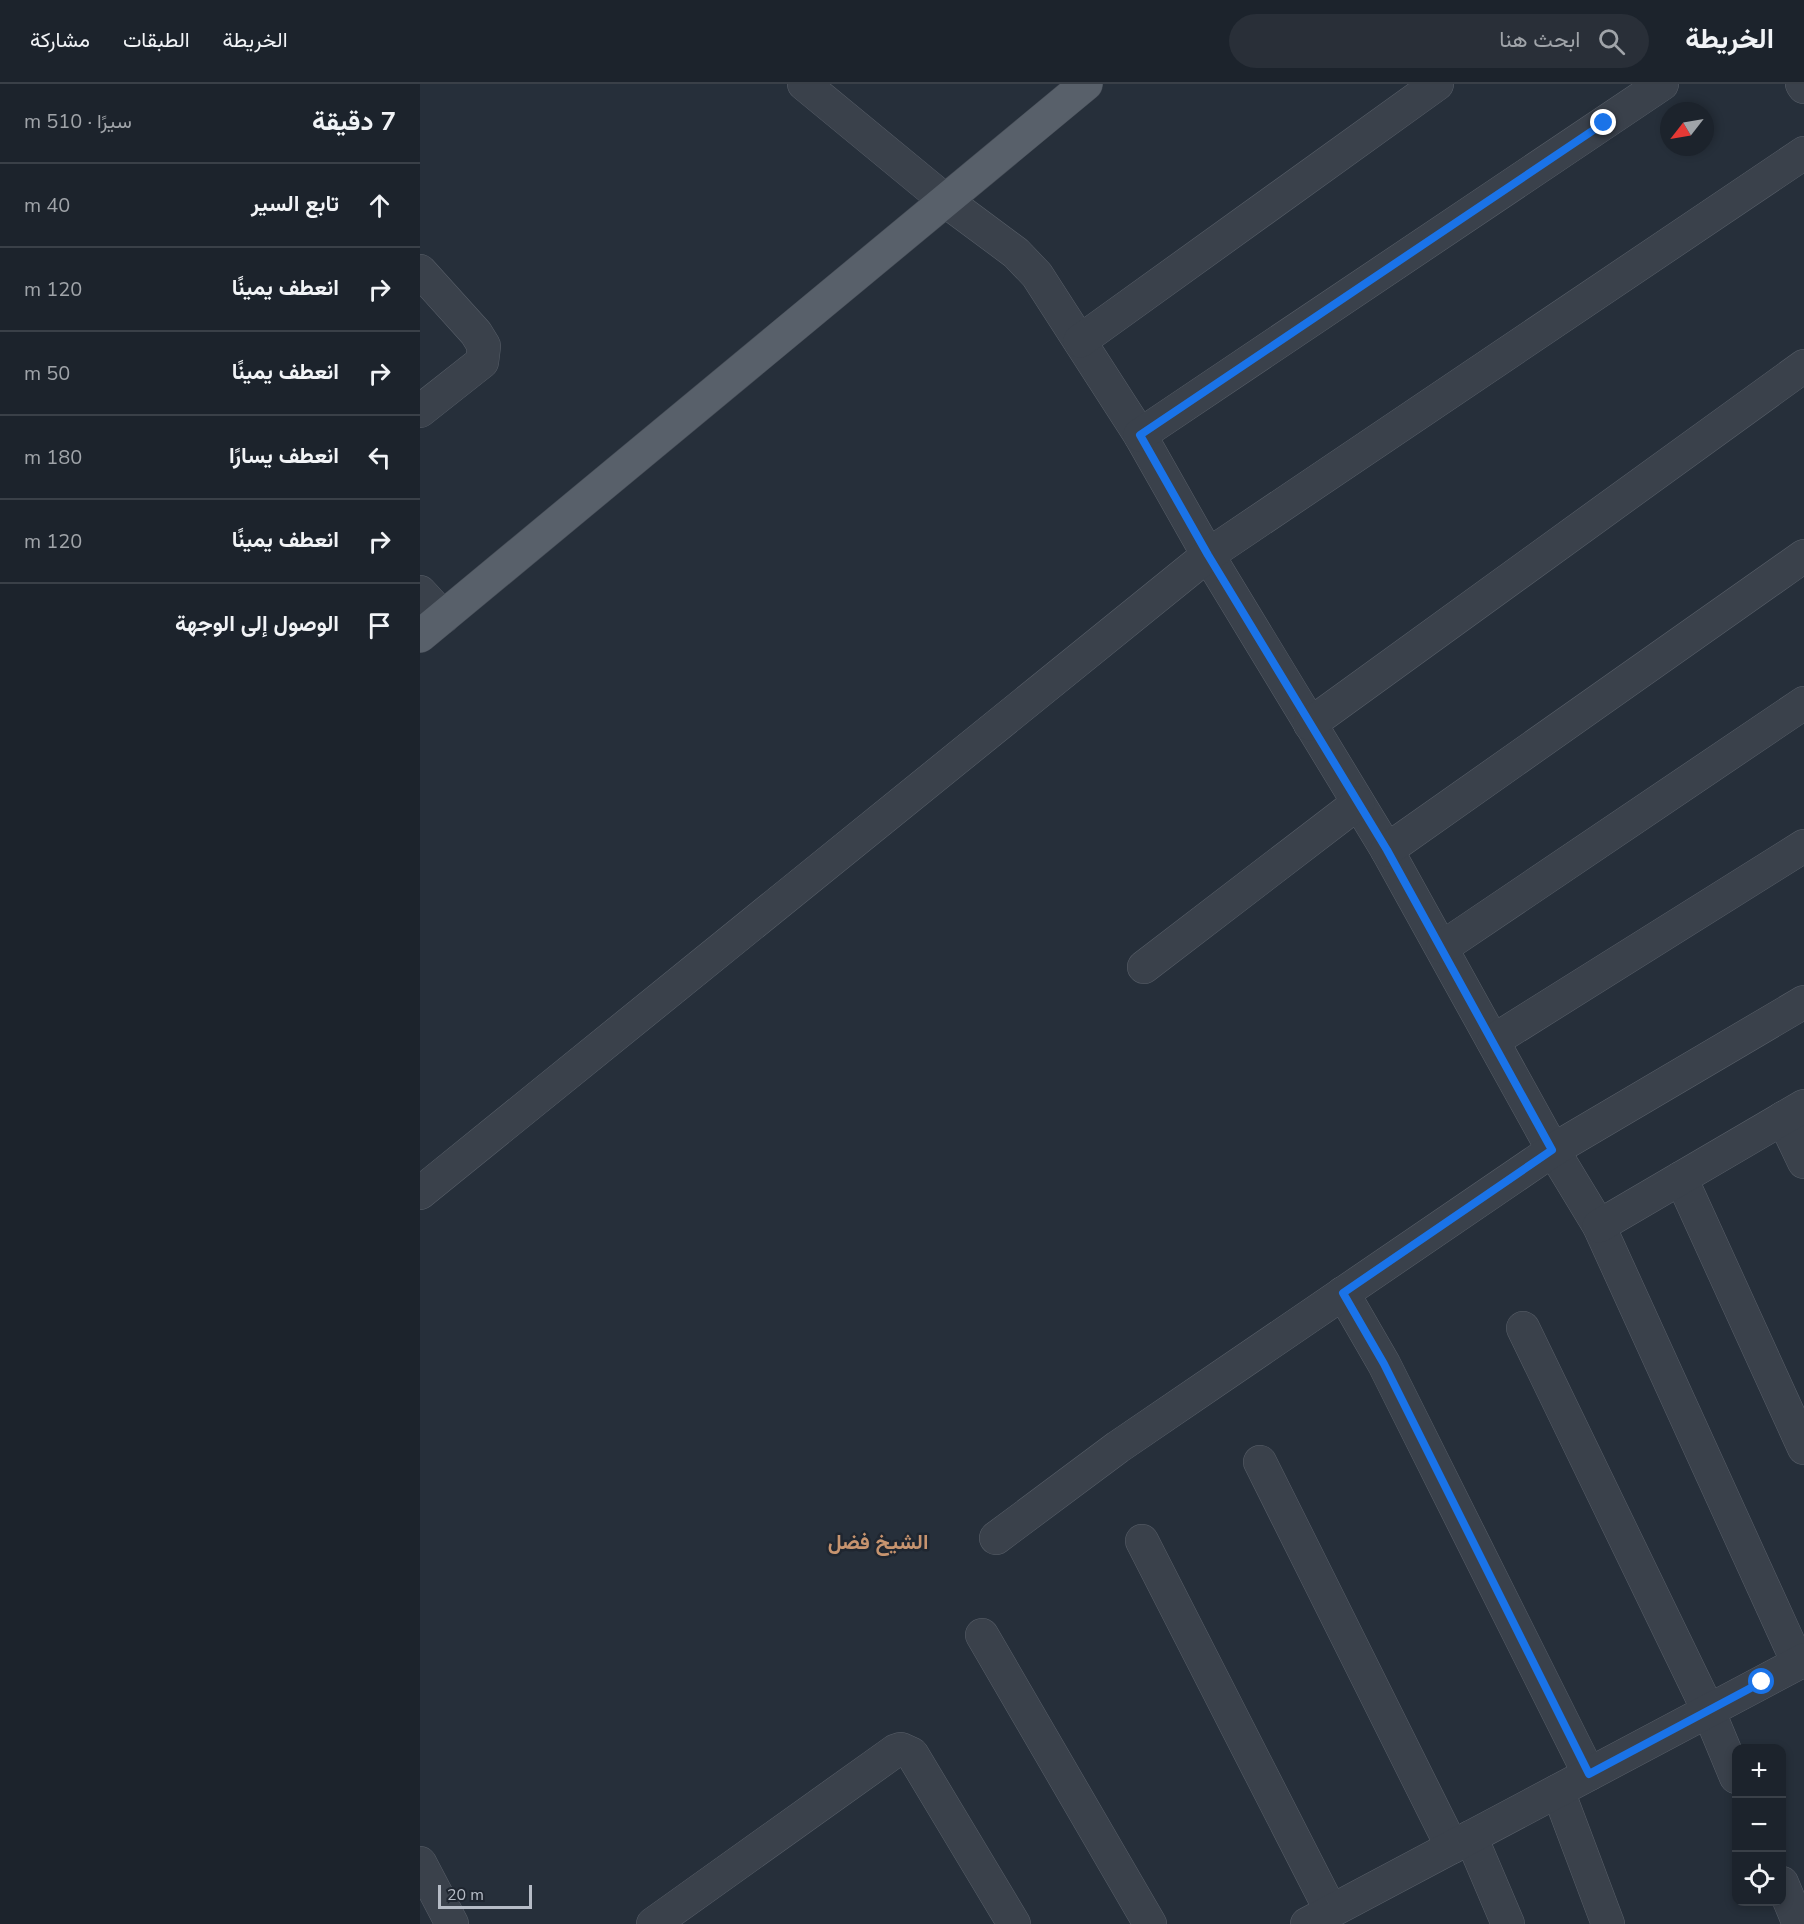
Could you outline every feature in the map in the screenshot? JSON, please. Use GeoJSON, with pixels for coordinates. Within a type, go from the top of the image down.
{"type":"FeatureCollection","features":[{"type":"Feature","properties":{"kind":"main road"},"geometry":{"type":"LineString","coordinates":[[431,627],[1086,84]]}},
{"type":"Feature","properties":{"kind":"street"},"geometry":{"type":"LineString","coordinates":[[804,84],[946,201],[1016,253],[1052,296],[1140,435],[1208,555],[1387,850],[1443,947],[1552,1150],[1599,1226],[1801,1661],[1319,1918],[1142,1541]]}},
{"type":"Feature","properties":{"kind":"street"},"geometry":{"type":"LineString","coordinates":[[1080,341],[1437,84]]}},
{"type":"Feature","properties":{"kind":"street"},"geometry":{"type":"LineString","coordinates":[[1140,435],[1662,84]]}},
{"type":"Feature","properties":{"kind":"street"},"geometry":{"type":"LineString","coordinates":[[420,1193],[1208,555],[1804,153]]}},
{"type":"Feature","properties":{"kind":"street"},"geometry":{"type":"LineString","coordinates":[[420,271],[476,333],[484,346],[482,362],[420,411]]}},
{"type":"Feature","properties":{"kind":"street"},"geometry":{"type":"LineString","coordinates":[[1310,724],[1804,366]]}},
{"type":"Feature","properties":{"kind":"street"},"geometry":{"type":"LineString","coordinates":[[1387,850],[1804,556]]}},
{"type":"Feature","properties":{"kind":"street"},"geometry":{"type":"LineString","coordinates":[[420,592],[431,627]]}},
{"type":"Feature","properties":{"kind":"street"},"geometry":{"type":"LineString","coordinates":[[1443,947],[1804,704]]}},
{"type":"Feature","properties":{"kind":"street"},"geometry":{"type":"LineString","coordinates":[[1144,967],[1358,803]]}},
{"type":"Feature","properties":{"kind":"street"},"geometry":{"type":"LineString","coordinates":[[1493,1041],[1804,846]]}},
{"type":"Feature","properties":{"kind":"street"},"geometry":{"type":"LineString","coordinates":[[996,1538],[1118,1447],[1552,1150],[1804,1002]]}},
{"type":"Feature","properties":{"kind":"street"},"geometry":{"type":"LineString","coordinates":[[1599,1226],[1794,1112],[1804,1162]]}},
{"type":"Feature","properties":{"kind":"street"},"geometry":{"type":"LineString","coordinates":[[1681,1178],[1804,1448]]}},
{"type":"Feature","properties":{"kind":"street"},"geometry":{"type":"LineString","coordinates":[[1343,1293],[1384,1364],[1589,1774]]}},
{"type":"Feature","properties":{"kind":"street"},"geometry":{"type":"LineString","coordinates":[[1523,1329],[1709,1712],[1732,1765]]}},
{"type":"Feature","properties":{"kind":"street"},"geometry":{"type":"LineString","coordinates":[[1260,1462],[1508,1924]]}},
{"type":"Feature","properties":{"kind":"street"},"geometry":{"type":"LineString","coordinates":[[982,1635],[1150,1924]]}},
{"type":"Feature","properties":{"kind":"street"},"geometry":{"type":"LineString","coordinates":[[653,1924],[895,1750],[901,1749],[912,1754],[1014,1924]]}},
{"type":"Feature","properties":{"kind":"street"},"geometry":{"type":"LineString","coordinates":[[1558,1791],[1608,1924]]}},
{"type":"Feature","properties":{"kind":"street"},"geometry":{"type":"LineString","coordinates":[[420,1863],[452,1924]]}},
{"type":"Feature","properties":{"kind":"street"},"geometry":{"type":"LineString","coordinates":[[1786,1893],[1799,1924]]}},
{"type":"Feature","properties":{"kind":"district","name":"الشيخ فضل"},"geometry":{"type":"Point","coordinates":[878,1542]}},
{"type":"Feature","properties":{"kind":"route"},"geometry":{"type":"LineString","coordinates":[[1604,123],[1140,435],[1208,555],[1387,850],[1443,947],[1552,1150],[1343,1293],[1384,1364],[1589,1774],[1762,1682]]}}]}
